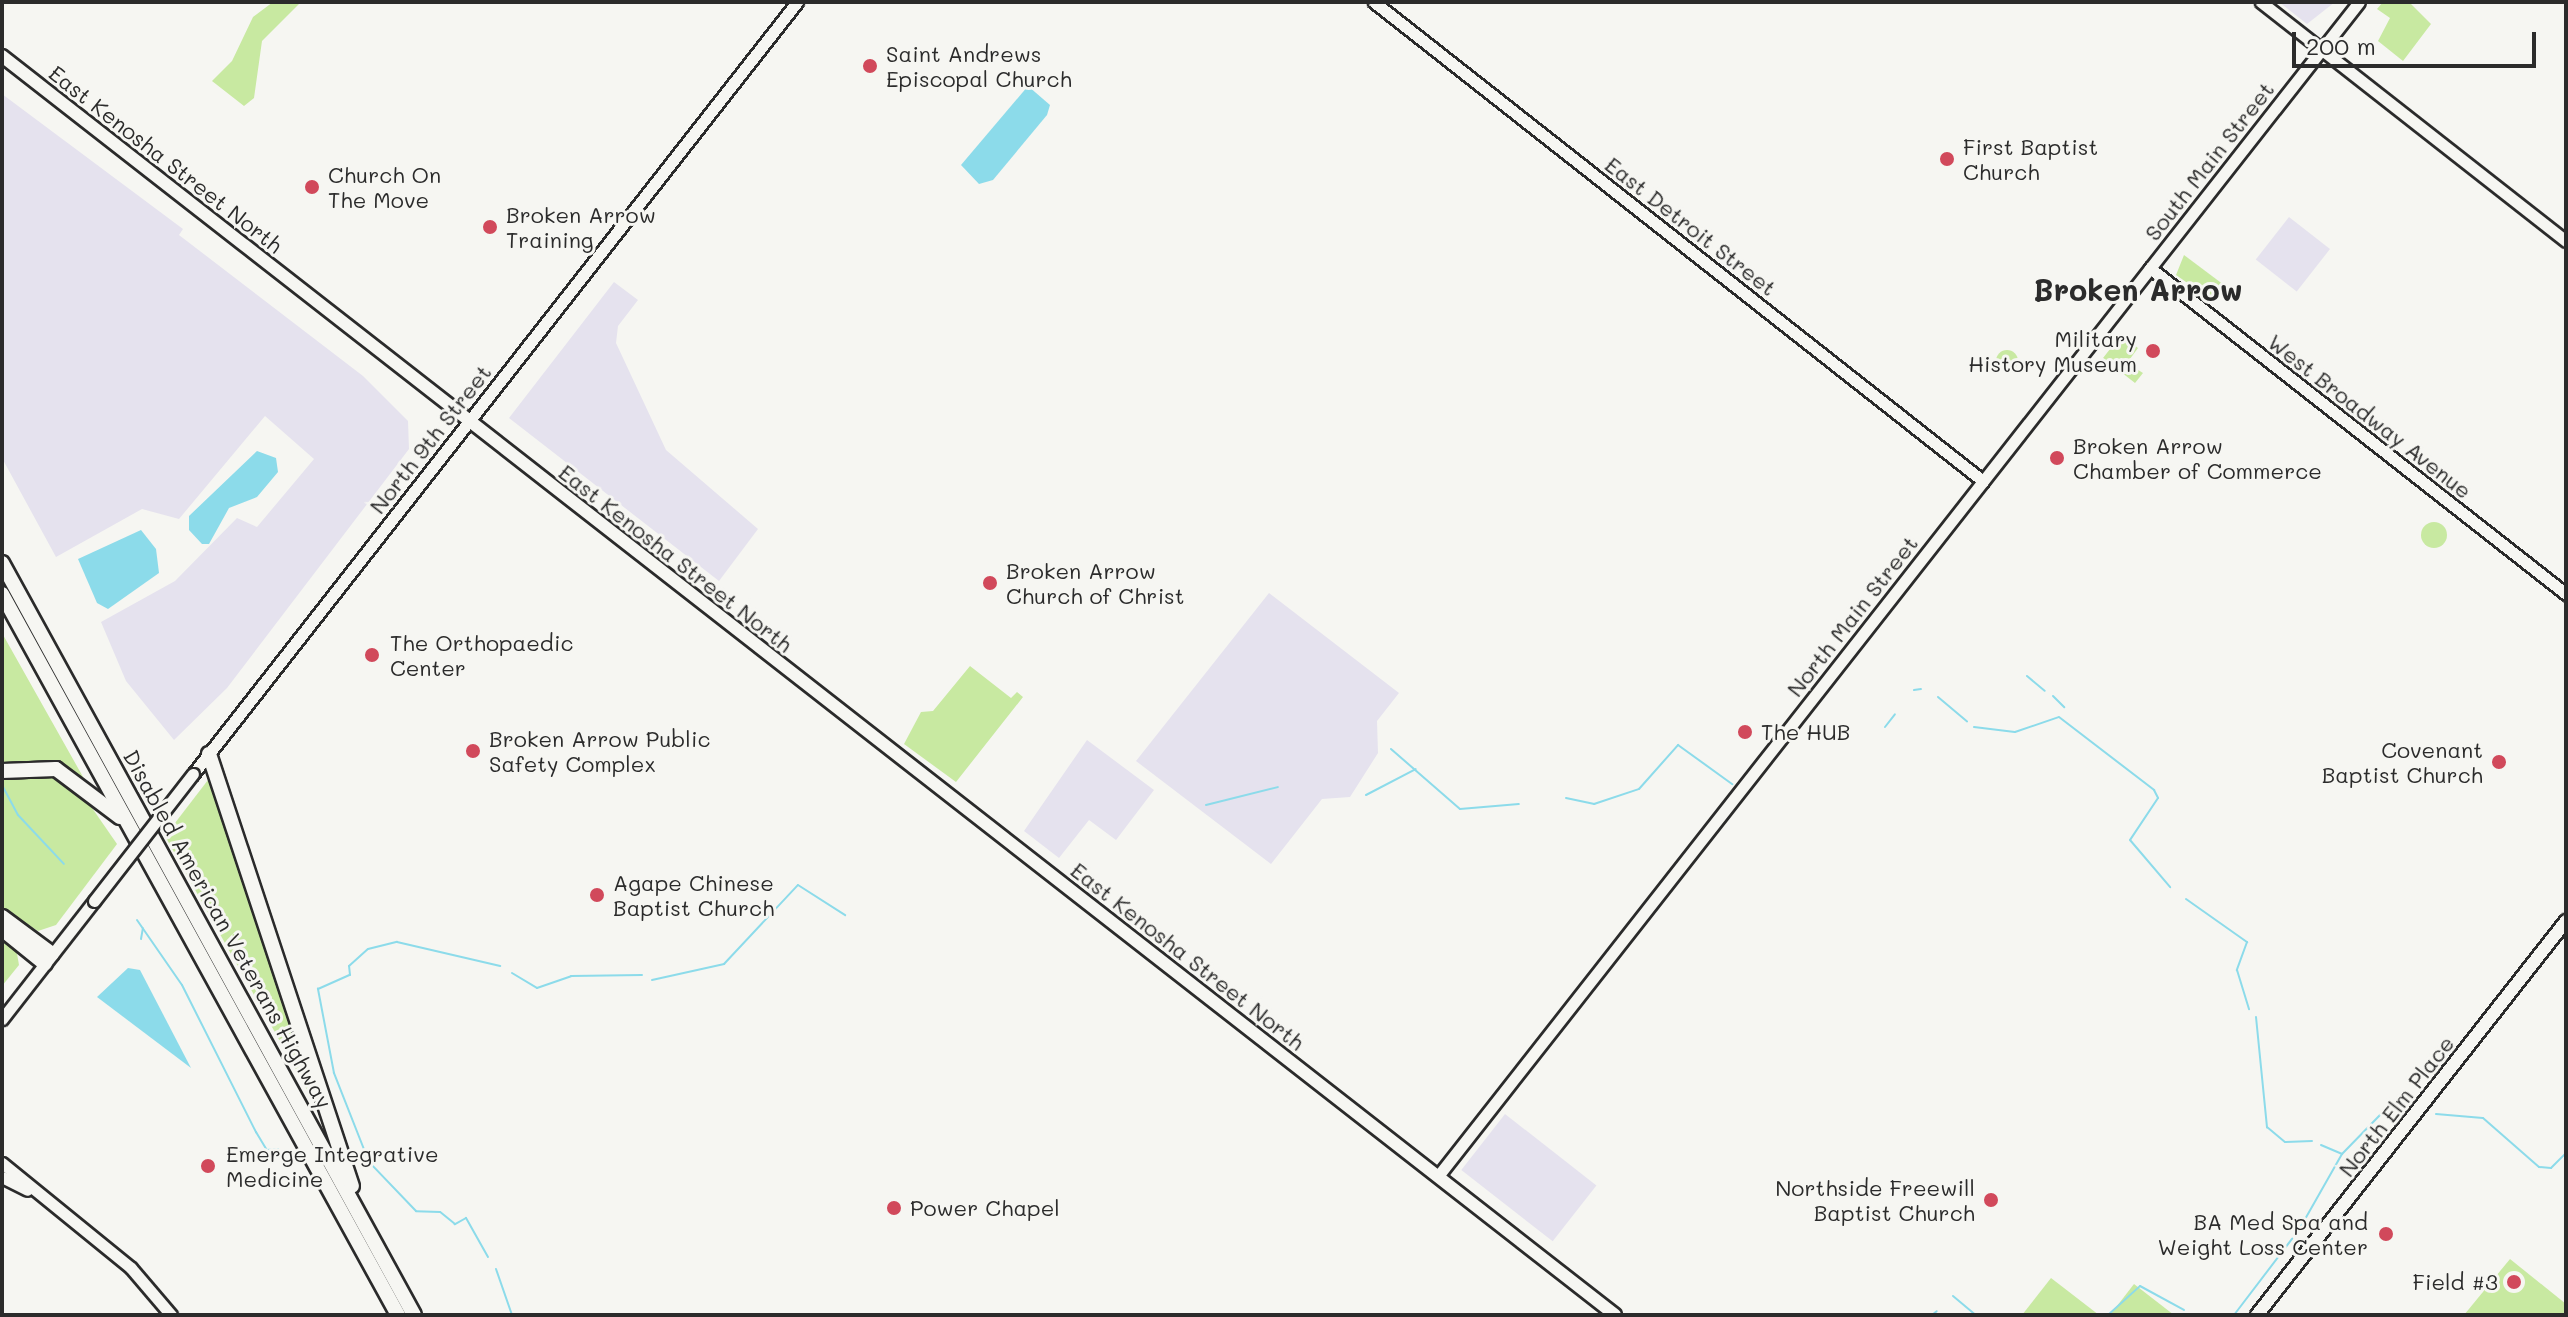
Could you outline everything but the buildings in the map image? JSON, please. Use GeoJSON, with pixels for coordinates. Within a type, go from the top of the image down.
{"type":"FeatureCollection","features":[{"type":"Feature","properties":{"kind":"highway","name":"Disabled American Veterans Highway"},"geometry":{"type":"LineString","coordinates":[[2,563],[414,1315]]}},
{"type":"Feature","properties":{"kind":"highway","name":"Disabled American Veterans Highway"},"geometry":{"type":"LineString","coordinates":[[2,594],[398,1315]]}},
{"type":"Feature","properties":{"kind":"highway"},"geometry":{"type":"LineString","coordinates":[[209,754],[369,1231]]}},
{"type":"Feature","properties":{"kind":"highway"},"geometry":{"type":"LineString","coordinates":[[2,771],[28,765],[67,773],[128,824]]}},
{"type":"Feature","properties":{"kind":"highway"},"geometry":{"type":"LineString","coordinates":[[2,917],[49,959]]}},
{"type":"Feature","properties":{"kind":"highway"},"geometry":{"type":"LineString","coordinates":[[2,929],[49,959]]}},
{"type":"Feature","properties":{"kind":"main road","name":"North 9th Street"},"geometry":{"type":"LineString","coordinates":[[49,959],[797,2]]}},
{"type":"Feature","properties":{"kind":"main road","name":"East Detroit Street"},"geometry":{"type":"LineString","coordinates":[[1374,2],[1983,481]]}},
{"type":"Feature","properties":{"kind":"main road"},"geometry":{"type":"LineString","coordinates":[[2261,2],[2566,241]]}},
{"type":"Feature","properties":{"kind":"main road","name":"South Main Street"},"geometry":{"type":"LineString","coordinates":[[2150,268],[2359,2]]}},
{"type":"Feature","properties":{"kind":"main road","name":"East Kenosha Street North"},"geometry":{"type":"LineString","coordinates":[[2,56],[1438,1176]]}},
{"type":"Feature","properties":{"kind":"main road","name":"North Main Street"},"geometry":{"type":"LineString","coordinates":[[1438,1176],[2150,268]]}},
{"type":"Feature","properties":{"kind":"main road","name":"West Broadway Avenue"},"geometry":{"type":"LineString","coordinates":[[2150,268],[2566,594]]}},
{"type":"Feature","properties":{"kind":"main road","name":"North Elm Place"},"geometry":{"type":"LineString","coordinates":[[2257,1315],[2566,921]]}},
{"type":"Feature","properties":{"kind":"main road"},"geometry":{"type":"LineString","coordinates":[[2,1019],[49,959]]}},
{"type":"Feature","properties":{"kind":"main road"},"geometry":{"type":"LineString","coordinates":[[2,1163],[131,1268],[171,1315]]}},
{"type":"Feature","properties":{"kind":"main road"},"geometry":{"type":"LineString","coordinates":[[1438,1176],[1615,1315]]}},
{"type":"Feature","properties":{"kind":"main road"},"geometry":{"type":"LineString","coordinates":[[2,1177],[39,1196]]}},
{"type":"Feature","properties":{"kind":"shaded area"},"geometry":{"type":"Polygon","coordinates":[[[2279,2],[2335,2],[2307,24],[2279,2]]]}},
{"type":"Feature","properties":{"kind":"shaded area"},"geometry":{"type":"Polygon","coordinates":[[[2,94],[183,229],[179,235],[363,376],[408,421],[409,449],[227,688],[174,740],[126,681],[101,622],[175,581],[237,518],[257,527],[314,459],[265,416],[179,519],[142,509],[56,557],[2,458],[2,94]]]}},
{"type":"Feature","properties":{"kind":"shaded area"},"geometry":{"type":"Polygon","coordinates":[[[2289,217],[2330,249],[2297,292],[2256,260],[2289,217]]]}},
{"type":"Feature","properties":{"kind":"shaded area"},"geometry":{"type":"Polygon","coordinates":[[[614,282],[638,300],[618,326],[616,343],[666,450],[758,529],[719,581],[509,418],[614,282]]]}},
{"type":"Feature","properties":{"kind":"shaded area"},"geometry":{"type":"Polygon","coordinates":[[[1269,593],[1399,693],[1377,721],[1378,753],[1350,797],[1322,799],[1271,864],[1136,761],[1269,593]]]}},
{"type":"Feature","properties":{"kind":"shaded area"},"geometry":{"type":"Polygon","coordinates":[[[1087,740],[1154,790],[1116,840],[1089,820],[1059,858],[1024,831],[1087,740]]]}},
{"type":"Feature","properties":{"kind":"shaded area"},"geometry":{"type":"Polygon","coordinates":[[[1505,1114],[1596,1185],[1553,1241],[1461,1170],[1505,1114]]]}},
{"type":"Feature","properties":{"kind":"green space"},"geometry":{"type":"Polygon","coordinates":[[[273,2],[301,2],[262,41],[254,98],[244,106],[212,81],[232,61],[253,17],[273,2]]]}},
{"type":"Feature","properties":{"kind":"green space"},"geometry":{"type":"Polygon","coordinates":[[[2383,2],[2409,2],[2431,24],[2403,61],[2378,41],[2390,18],[2377,9],[2383,2]]]}},
{"type":"Feature","properties":{"kind":"green space"},"geometry":{"type":"Polygon","coordinates":[[[2184,255],[2224,285],[2212,300],[2176,275],[2184,255]]]}},
{"type":"Feature","properties":{"kind":"green space"},"geometry":{"type":"Polygon","coordinates":[[[2121,335],[2138,348],[2127,363],[2143,373],[2135,383],[2103,358],[2121,335]]]}},
{"type":"Feature","properties":{"kind":"green space"},"geometry":{"type":"Polygon","coordinates":[[[2007,350],[2015,353],[2018,361],[2015,369],[2007,372],[1999,369],[1996,361],[1999,353],[2007,350]]]}},
{"type":"Feature","properties":{"kind":"green space"},"geometry":{"type":"Polygon","coordinates":[[[2434,522],[2443,526],[2447,535],[2443,544],[2434,548],[2425,544],[2421,535],[2425,526],[2434,522]]]}},
{"type":"Feature","properties":{"kind":"green space"},"geometry":{"type":"Polygon","coordinates":[[[2,633],[87,784],[53,764],[2,767],[2,633]]]}},
{"type":"Feature","properties":{"kind":"green space"},"geometry":{"type":"Polygon","coordinates":[[[970,666],[1011,698],[1017,692],[1023,697],[956,782],[904,744],[921,712],[933,711],[970,666]]]}},
{"type":"Feature","properties":{"kind":"green space"},"geometry":{"type":"Polygon","coordinates":[[[40,772],[81,792],[117,844],[56,925],[38,931],[2,908],[2,780],[40,772]]]}},
{"type":"Feature","properties":{"kind":"green space"},"geometry":{"type":"Polygon","coordinates":[[[208,780],[215,795],[314,1102],[165,836],[208,780]]]}},
{"type":"Feature","properties":{"kind":"green space"},"geometry":{"type":"Polygon","coordinates":[[[2,938],[16,948],[19,965],[2,986],[2,938]]]}},
{"type":"Feature","properties":{"kind":"green space","name":"Field #3"},"geometry":{"type":"Polygon","coordinates":[[[2510,1259],[2566,1304],[2566,1315],[2464,1315],[2510,1259]]]}},
{"type":"Feature","properties":{"kind":"green space"},"geometry":{"type":"Polygon","coordinates":[[[2051,1278],[2099,1315],[2022,1315],[2051,1278]]]}},
{"type":"Feature","properties":{"kind":"green space"},"geometry":{"type":"Polygon","coordinates":[[[2134,1284],[2174,1315],[2110,1315],[2134,1284]]]}},
{"type":"Feature","properties":{"kind":"water"},"geometry":{"type":"Polygon","coordinates":[[[1028,86],[1050,105],[1047,115],[993,180],[979,184],[961,165],[1028,86]]]}},
{"type":"Feature","properties":{"kind":"water"},"geometry":{"type":"Polygon","coordinates":[[[257,451],[276,458],[278,472],[257,497],[229,508],[209,544],[202,544],[189,530],[189,516],[257,451]]]}},
{"type":"Feature","properties":{"kind":"water"},"geometry":{"type":"Polygon","coordinates":[[[141,530],[156,549],[159,573],[108,609],[97,603],[78,559],[141,530]]]}},
{"type":"Feature","properties":{"kind":"water"},"geometry":{"type":"Polygon","coordinates":[[[128,968],[140,970],[191,1068],[97,997],[128,968]]]}},
{"type":"Feature","properties":{"kind":"waterway"},"geometry":{"type":"LineString","coordinates":[[2027,676],[2045,691]]}},
{"type":"Feature","properties":{"kind":"waterway"},"geometry":{"type":"LineString","coordinates":[[1914,690],[1921,689]]}},
{"type":"Feature","properties":{"kind":"waterway"},"geometry":{"type":"LineString","coordinates":[[2053,696],[2064,707]]}},
{"type":"Feature","properties":{"kind":"waterway"},"geometry":{"type":"LineString","coordinates":[[1938,697],[1967,721]]}},
{"type":"Feature","properties":{"kind":"waterway"},"geometry":{"type":"LineString","coordinates":[[1885,727],[1895,714]]}},
{"type":"Feature","properties":{"kind":"waterway"},"geometry":{"type":"LineString","coordinates":[[1974,727],[2015,732],[2059,717],[2154,790],[2158,798],[2130,840],[2170,887]]}},
{"type":"Feature","properties":{"kind":"waterway"},"geometry":{"type":"LineString","coordinates":[[1566,798],[1594,804],[1639,789],[1678,745],[1732,784]]}},
{"type":"Feature","properties":{"kind":"waterway"},"geometry":{"type":"LineString","coordinates":[[1391,749],[1460,809],[1519,804]]}},
{"type":"Feature","properties":{"kind":"waterway"},"geometry":{"type":"LineString","coordinates":[[1366,795],[1416,769]]}},
{"type":"Feature","properties":{"kind":"waterway"},"geometry":{"type":"LineString","coordinates":[[2,785],[18,815],[64,864]]}},
{"type":"Feature","properties":{"kind":"waterway"},"geometry":{"type":"LineString","coordinates":[[1206,805],[1278,787]]}},
{"type":"Feature","properties":{"kind":"waterway"},"geometry":{"type":"LineString","coordinates":[[652,980],[724,964],[798,885],[845,915]]}},
{"type":"Feature","properties":{"kind":"waterway"},"geometry":{"type":"LineString","coordinates":[[2186,899],[2247,942],[2237,970],[2249,1009]]}},
{"type":"Feature","properties":{"kind":"waterway"},"geometry":{"type":"LineString","coordinates":[[137,920],[182,985],[267,1150],[278,1149]]}},
{"type":"Feature","properties":{"kind":"waterway"},"geometry":{"type":"LineString","coordinates":[[141,939],[143,928]]}},
{"type":"Feature","properties":{"kind":"waterway"},"geometry":{"type":"LineString","coordinates":[[488,1257],[466,1218],[455,1224],[440,1212],[416,1211],[369,1162],[334,1073],[318,989],[350,975],[349,966],[368,949],[397,942],[500,966]]}},
{"type":"Feature","properties":{"kind":"waterway"},"geometry":{"type":"LineString","coordinates":[[512,973],[537,988],[571,976],[642,975]]}},
{"type":"Feature","properties":{"kind":"waterway"},"geometry":{"type":"LineString","coordinates":[[2256,1017],[2267,1127],[2285,1142],[2312,1141]]}},
{"type":"Feature","properties":{"kind":"waterway"},"geometry":{"type":"LineString","coordinates":[[2300,1228],[2342,1154],[2384,1111],[2397,1110]]}},
{"type":"Feature","properties":{"kind":"waterway"},"geometry":{"type":"LineString","coordinates":[[2436,1114],[2483,1118],[2539,1167],[2551,1168],[2566,1153]]}},
{"type":"Feature","properties":{"kind":"waterway"},"geometry":{"type":"LineString","coordinates":[[2321,1145],[2342,1154]]}},
{"type":"Feature","properties":{"kind":"waterway"},"geometry":{"type":"LineString","coordinates":[[2234,1315],[2292,1239]]}},
{"type":"Feature","properties":{"kind":"waterway"},"geometry":{"type":"LineString","coordinates":[[496,1269],[512,1315]]}},
{"type":"Feature","properties":{"kind":"waterway"},"geometry":{"type":"LineString","coordinates":[[2108,1315],[2140,1286],[2184,1310]]}},
{"type":"Feature","properties":{"kind":"waterway"},"geometry":{"type":"LineString","coordinates":[[1953,1296],[1976,1315]]}},
{"type":"Feature","properties":{"kind":"waterway"},"geometry":{"type":"LineString","coordinates":[[1932,1315],[1937,1311]]}},
{"type":"Feature","properties":{"kind":"place","name":"Saint Andrews Episcopal Church"},"geometry":{"type":"Point","coordinates":[870,66]}},
{"type":"Feature","properties":{"kind":"place","name":"First Baptist Church"},"geometry":{"type":"Point","coordinates":[1947,159]}},
{"type":"Feature","properties":{"kind":"place","name":"Church On The Move"},"geometry":{"type":"Point","coordinates":[312,187]}},
{"type":"Feature","properties":{"kind":"place","name":"Broken Arrow Training"},"geometry":{"type":"Point","coordinates":[490,227]}},
{"type":"Feature","properties":{"kind":"place","name":"Military History Museum"},"geometry":{"type":"Point","coordinates":[2153,351]}},
{"type":"Feature","properties":{"kind":"place","name":"Broken Arrow Chamber of Commerce"},"geometry":{"type":"Point","coordinates":[2057,458]}},
{"type":"Feature","properties":{"kind":"place","name":"Broken Arrow Church of Christ"},"geometry":{"type":"Point","coordinates":[990,583]}},
{"type":"Feature","properties":{"kind":"place","name":"The Orthopaedic Center"},"geometry":{"type":"Point","coordinates":[372,655]}},
{"type":"Feature","properties":{"kind":"place","name":"The HUB"},"geometry":{"type":"Point","coordinates":[1745,732]}},
{"type":"Feature","properties":{"kind":"place","name":"Broken Arrow Public Safety Complex"},"geometry":{"type":"Point","coordinates":[473,751]}},
{"type":"Feature","properties":{"kind":"place","name":"Covenant Baptist Church"},"geometry":{"type":"Point","coordinates":[2499,762]}},
{"type":"Feature","properties":{"kind":"place","name":"Agape Chinese Baptist Church"},"geometry":{"type":"Point","coordinates":[597,895]}},
{"type":"Feature","properties":{"kind":"place","name":"Emerge Integrative Medicine"},"geometry":{"type":"Point","coordinates":[208,1166]}},
{"type":"Feature","properties":{"kind":"place","name":"Northside Freewill Baptist Church"},"geometry":{"type":"Point","coordinates":[1991,1200]}},
{"type":"Feature","properties":{"kind":"place","name":"Power Chapel"},"geometry":{"type":"Point","coordinates":[894,1208]}},
{"type":"Feature","properties":{"kind":"place","name":"BA Med Spa and Weight Loss Center"},"geometry":{"type":"Point","coordinates":[2386,1234]}},
{"type":"Feature","properties":{"kind":"place","name":"Field #3"},"geometry":{"type":"Point","coordinates":[2514,1282]}},
{"type":"Feature","properties":{"kind":"district","name":"Broken Arrow"},"geometry":{"type":"Point","coordinates":[2138,289]}}]}
